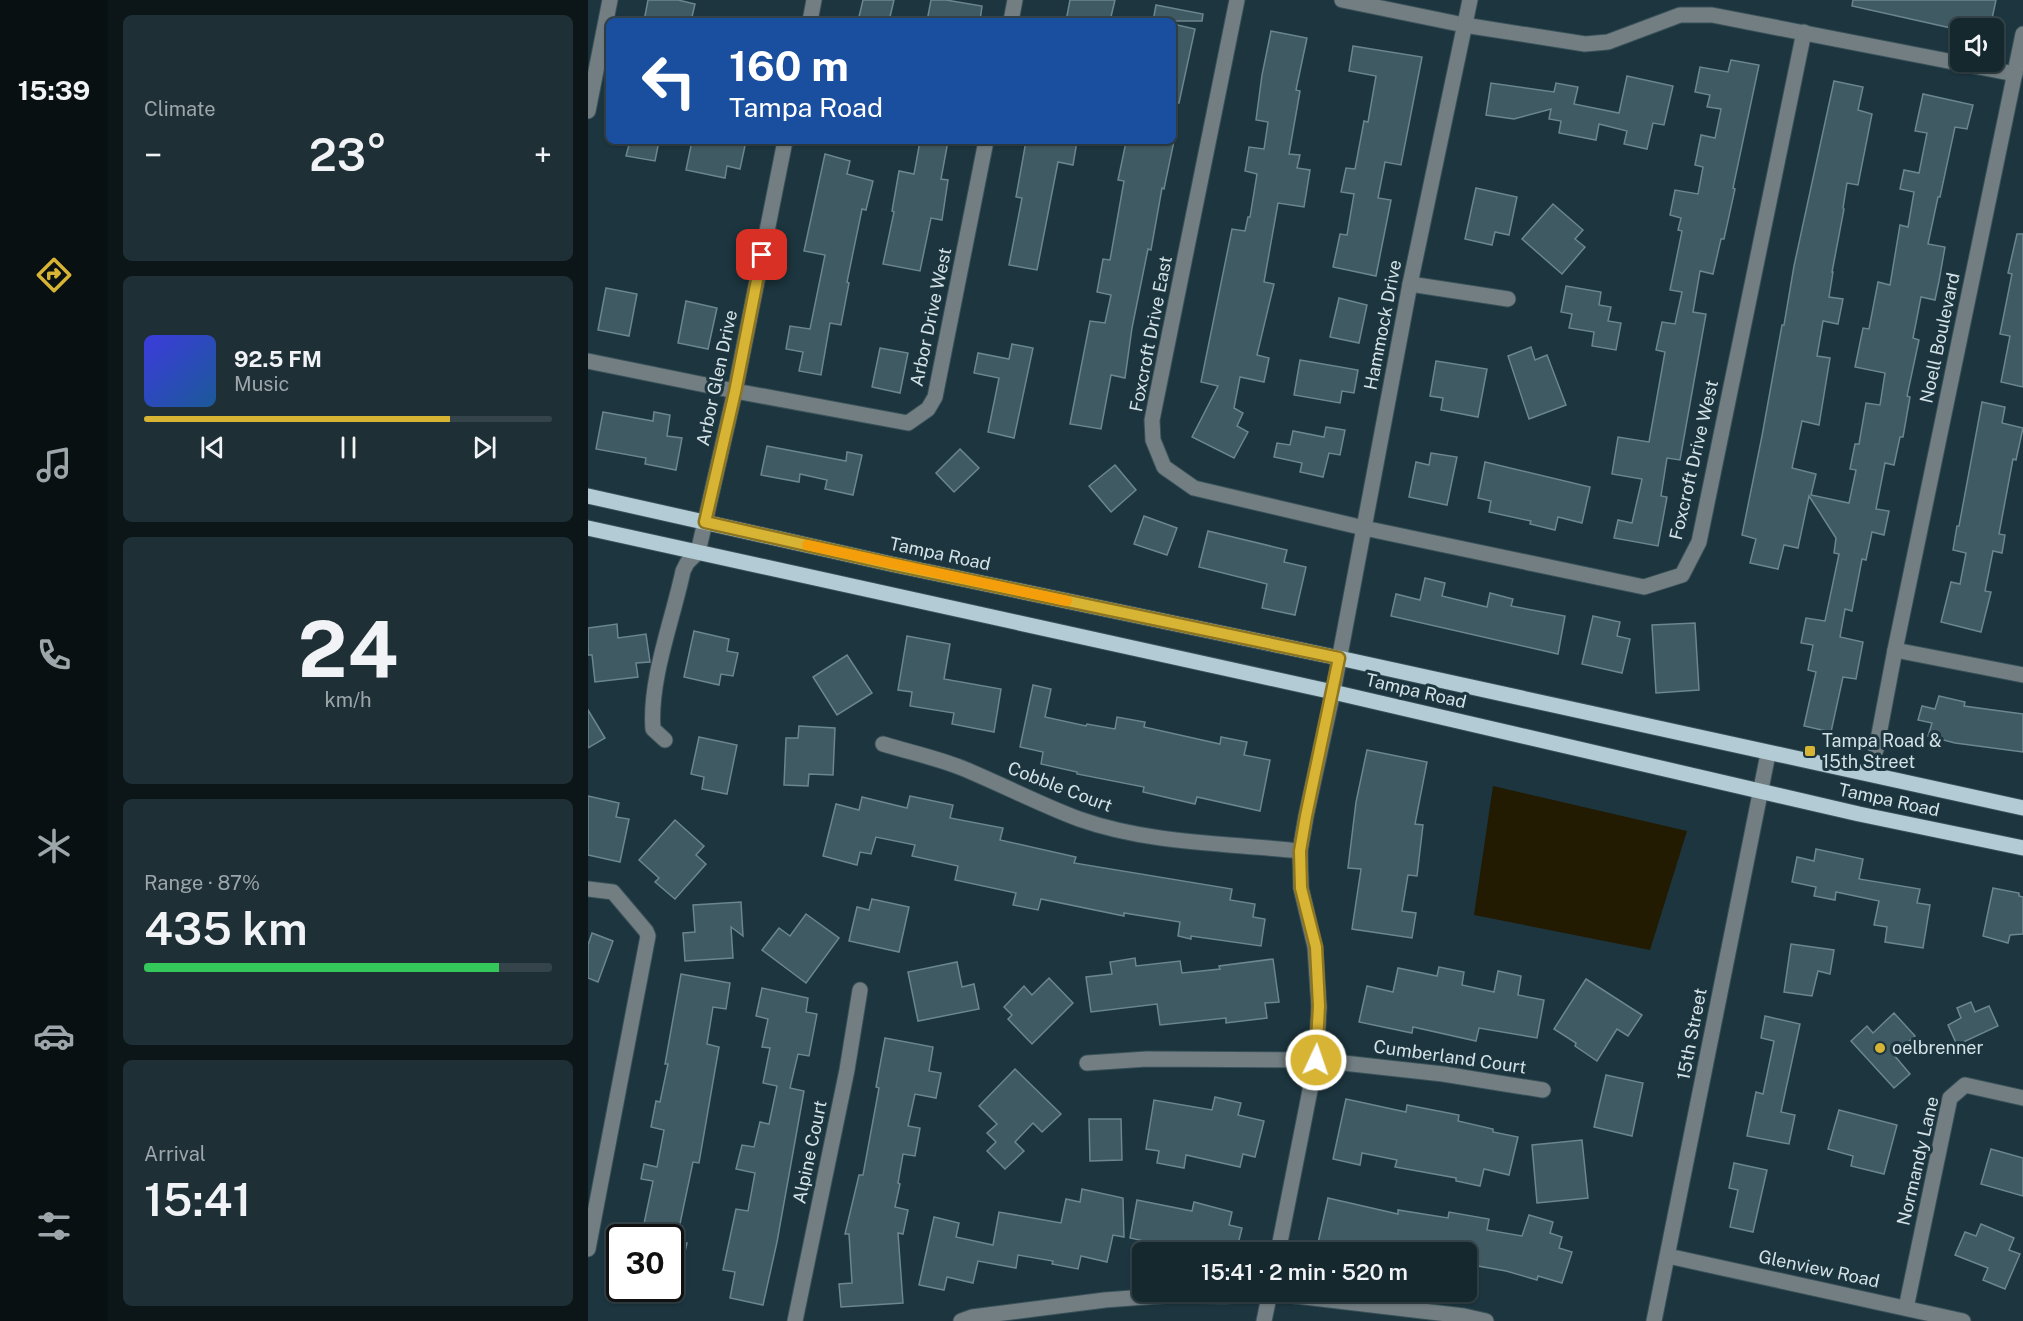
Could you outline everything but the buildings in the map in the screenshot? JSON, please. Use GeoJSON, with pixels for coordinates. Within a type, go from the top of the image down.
{"type":"FeatureCollection","features":[{"type":"Feature","properties":{"kind":"main road","name":"Tampa Road"},"geometry":{"type":"LineString","coordinates":[[588,496],[891,564],[1339,658],[1768,754],[2023,808]]}},
{"type":"Feature","properties":{"kind":"main road","name":"Tampa Road"},"geometry":{"type":"LineString","coordinates":[[588,528],[1333,692],[1761,791],[2023,848]]}},
{"type":"Feature","properties":{"kind":"street"},"geometry":{"type":"LineString","coordinates":[[606,18],[610,0]]}},
{"type":"Feature","properties":{"kind":"street"},"geometry":{"type":"LineString","coordinates":[[811,18],[814,0]]}},
{"type":"Feature","properties":{"kind":"street"},"geometry":{"type":"LineString","coordinates":[[1012,18],[1015,0]]}},
{"type":"Feature","properties":{"kind":"street","name":"Foxcroft Drive East"},"geometry":{"type":"LineString","coordinates":[[1237,0],[1152,420],[1153,440],[1164,467],[1194,488],[1364,528]]}},
{"type":"Feature","properties":{"kind":"street"},"geometry":{"type":"LineString","coordinates":[[1342,0],[1464,25],[1585,44],[1608,42],[1680,15],[1712,15],[2015,74]]}},
{"type":"Feature","properties":{"kind":"street","name":"Hammock Drive"},"geometry":{"type":"LineString","coordinates":[[1280,1242],[1316,1060],[1319,1006],[1316,947],[1301,888],[1300,851],[1333,692],[1410,284],[1470,0]]}},
{"type":"Feature","properties":{"kind":"street"},"geometry":{"type":"LineString","coordinates":[[588,111],[606,20]]}},
{"type":"Feature","properties":{"kind":"street","name":"Foxcroft Drive West"},"geometry":{"type":"LineString","coordinates":[[1364,528],[1644,586],[1682,575],[1699,542],[1804,33]]}},
{"type":"Feature","properties":{"kind":"street","name":"Noell Boulevard"},"geometry":{"type":"LineString","coordinates":[[1876,750],[2023,34]]}},
{"type":"Feature","properties":{"kind":"street","name":"Arbor Glen Drive"},"geometry":{"type":"LineString","coordinates":[[698,552],[735,392],[784,144]]}},
{"type":"Feature","properties":{"kind":"street","name":"Arbor Drive West"},"geometry":{"type":"LineString","coordinates":[[588,361],[735,392],[908,423],[928,409],[935,397],[985,144]]}},
{"type":"Feature","properties":{"kind":"street"},"geometry":{"type":"LineString","coordinates":[[1410,284],[1508,299]]}},
{"type":"Feature","properties":{"kind":"street"},"geometry":{"type":"LineString","coordinates":[[665,740],[653,729],[652,716],[658,676],[683,571],[687,563],[698,552]]}},
{"type":"Feature","properties":{"kind":"street"},"geometry":{"type":"LineString","coordinates":[[1895,650],[2023,675]]}},
{"type":"Feature","properties":{"kind":"street","name":"Cobble Court"},"geometry":{"type":"LineString","coordinates":[[883,744],[960,767],[1080,819],[1133,833],[1189,842],[1300,851]]}},
{"type":"Feature","properties":{"kind":"street","name":"15th Street"},"geometry":{"type":"LineString","coordinates":[[1654,1321],[1768,754]]}},
{"type":"Feature","properties":{"kind":"street"},"geometry":{"type":"LineString","coordinates":[[588,889],[613,892],[648,936],[588,1249]]}},
{"type":"Feature","properties":{"kind":"street","name":"Alpine Court"},"geometry":{"type":"LineString","coordinates":[[795,1321],[847,1070],[861,990]]}},
{"type":"Feature","properties":{"kind":"street","name":"Cumberland Court"},"geometry":{"type":"LineString","coordinates":[[1087,1063],[1147,1059],[1316,1060],[1443,1074],[1543,1090]]}},
{"type":"Feature","properties":{"kind":"street","name":"Normandy Lane"},"geometry":{"type":"LineString","coordinates":[[1905,1308],[1950,1098],[1965,1085],[2023,1098]]}},
{"type":"Feature","properties":{"kind":"street","name":"Glenview Road"},"geometry":{"type":"LineString","coordinates":[[1668,1256],[1963,1321]]}},
{"type":"Feature","properties":{"kind":"street"},"geometry":{"type":"LineString","coordinates":[[961,1321],[972,1317],[1132,1298]]}},
{"type":"Feature","properties":{"kind":"street"},"geometry":{"type":"LineString","coordinates":[[1264,1321],[1268,1302]]}},
{"type":"Feature","properties":{"kind":"street"},"geometry":{"type":"LineString","coordinates":[[1351,1302],[1464,1316],[1486,1321]]}},
{"type":"Feature","properties":{"kind":"shaded area"},"geometry":{"type":"Polygon","coordinates":[[[1493,786],[1687,831],[1650,950],[1474,915],[1493,786]]]}},
{"type":"Feature","properties":{"kind":"slow traffic"},"geometry":{"type":"LineString","coordinates":[[807,545],[1067,601]]}},
{"type":"Feature","properties":{"kind":"place","name":"Tampa Road & 15th Street"},"geometry":{"type":"Point","coordinates":[1810,751]}},
{"type":"Feature","properties":{"kind":"place","name":"oelbrenner"},"geometry":{"type":"Point","coordinates":[1880,1048]}},
{"type":"Feature","properties":{"kind":"route"},"geometry":{"type":"LineString","coordinates":[[762,255],[735,392],[705,522],[891,564],[1339,658],[1300,851],[1301,888],[1316,947],[1319,1006],[1316,1060]]}}]}
